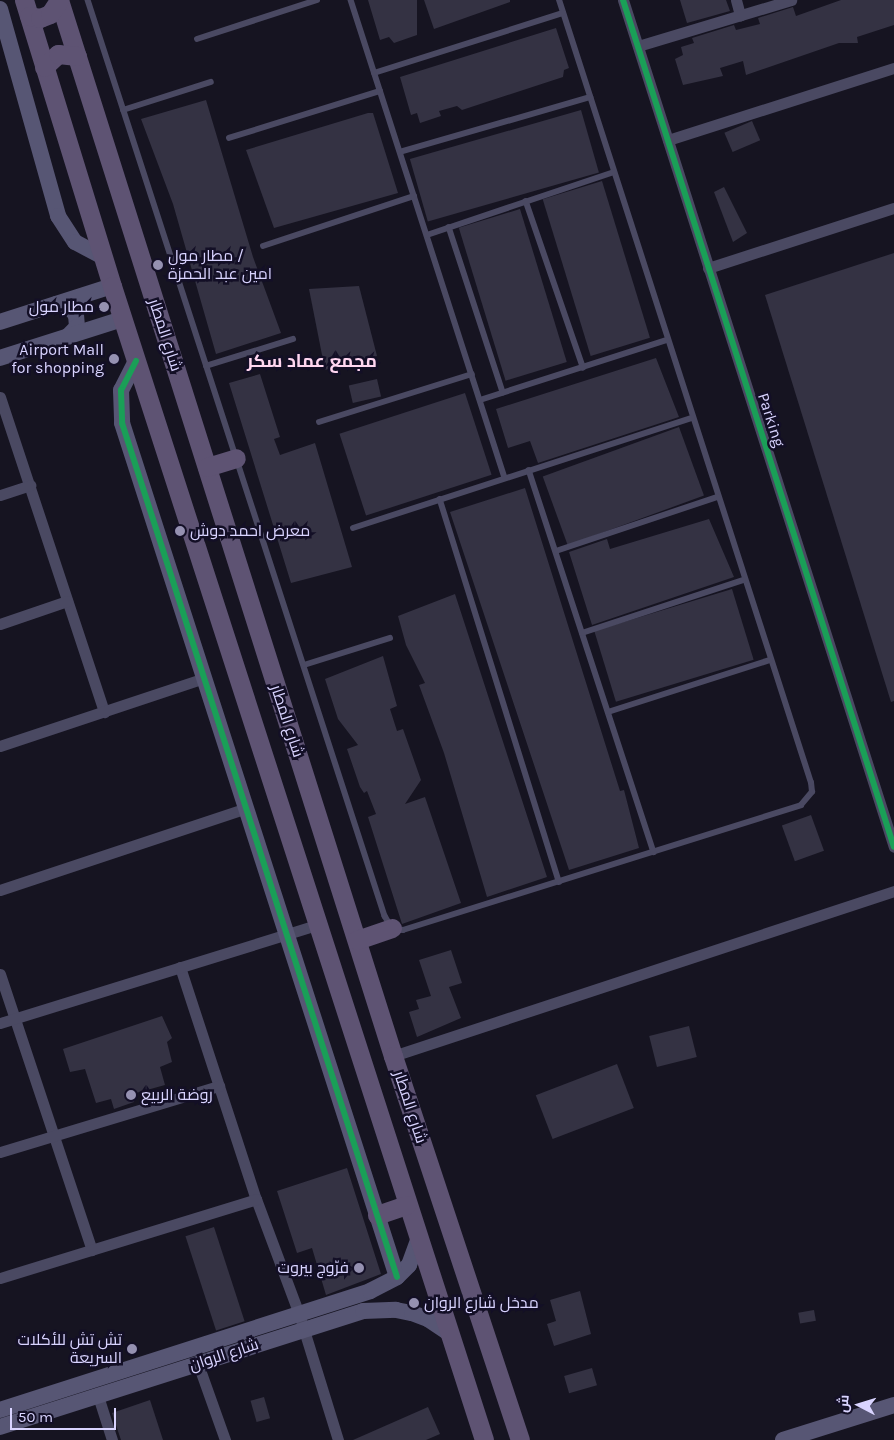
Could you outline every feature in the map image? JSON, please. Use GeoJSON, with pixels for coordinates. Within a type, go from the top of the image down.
{"type":"FeatureCollection","features":[{"type":"Feature","properties":{"kind":"main road"},"geometry":{"type":"LineString","coordinates":[[27,8],[40,18],[50,14],[59,0]]}},
{"type":"Feature","properties":{"kind":"main road","name":"شارع المطار"},"geometry":{"type":"LineString","coordinates":[[59,0],[393,1056],[520,1440]]}},
{"type":"Feature","properties":{"kind":"main road","name":"شارع المطار"},"geometry":{"type":"LineString","coordinates":[[27,8],[122,319],[447,1332],[484,1440]]}},
{"type":"Feature","properties":{"kind":"main road"},"geometry":{"type":"LineString","coordinates":[[44,67],[58,54],[77,56]]}},
{"type":"Feature","properties":{"kind":"main road"},"geometry":{"type":"LineString","coordinates":[[207,467],[236,458]]}},
{"type":"Feature","properties":{"kind":"main road"},"geometry":{"type":"LineString","coordinates":[[356,940],[392,928]]}},
{"type":"Feature","properties":{"kind":"main road"},"geometry":{"type":"LineString","coordinates":[[377,1215],[406,1205]]}},
{"type":"Feature","properties":{"kind":"street","name":"Parking"},"geometry":{"type":"LineString","coordinates":[[623,0],[894,847]]}},
{"type":"Feature","properties":{"kind":"street"},"geometry":{"type":"LineString","coordinates":[[736,0],[740,15]]}},
{"type":"Feature","properties":{"kind":"street"},"geometry":{"type":"LineString","coordinates":[[638,46],[791,0]]}},
{"type":"Feature","properties":{"kind":"street"},"geometry":{"type":"LineString","coordinates":[[0,9],[4,34],[58,216],[76,242],[103,257]]}},
{"type":"Feature","properties":{"kind":"street"},"geometry":{"type":"LineString","coordinates":[[668,140],[894,68]]}},
{"type":"Feature","properties":{"kind":"street"},"geometry":{"type":"LineString","coordinates":[[708,268],[894,208]]}},
{"type":"Feature","properties":{"kind":"street"},"geometry":{"type":"LineString","coordinates":[[0,322],[112,286]]}},
{"type":"Feature","properties":{"kind":"street"},"geometry":{"type":"LineString","coordinates":[[56,304],[68,306],[76,314],[77,326],[66,338]]}},
{"type":"Feature","properties":{"kind":"street"},"geometry":{"type":"LineString","coordinates":[[0,358],[122,319]]}},
{"type":"Feature","properties":{"kind":"street"},"geometry":{"type":"LineString","coordinates":[[136,361],[124,380],[120,412],[397,1277]]}},
{"type":"Feature","properties":{"kind":"street"},"geometry":{"type":"LineString","coordinates":[[0,397],[104,712]]}},
{"type":"Feature","properties":{"kind":"street"},"geometry":{"type":"LineString","coordinates":[[0,495],[30,485]]}},
{"type":"Feature","properties":{"kind":"street"},"geometry":{"type":"LineString","coordinates":[[0,624],[67,600]]}},
{"type":"Feature","properties":{"kind":"street"},"geometry":{"type":"LineString","coordinates":[[0,746],[204,678]]}},
{"type":"Feature","properties":{"kind":"street"},"geometry":{"type":"LineString","coordinates":[[0,890],[247,808]]}},
{"type":"Feature","properties":{"kind":"street"},"geometry":{"type":"LineString","coordinates":[[393,1056],[894,891]]}},
{"type":"Feature","properties":{"kind":"street"},"geometry":{"type":"LineString","coordinates":[[0,1023],[317,925]]}},
{"type":"Feature","properties":{"kind":"street"},"geometry":{"type":"LineString","coordinates":[[180,967],[256,1199],[299,1314],[338,1440]]}},
{"type":"Feature","properties":{"kind":"street"},"geometry":{"type":"LineString","coordinates":[[0,974],[92,1250]]}},
{"type":"Feature","properties":{"kind":"street"},"geometry":{"type":"LineString","coordinates":[[0,1152],[219,1086]]}},
{"type":"Feature","properties":{"kind":"street"},"geometry":{"type":"LineString","coordinates":[[0,1278],[256,1199]]}},
{"type":"Feature","properties":{"kind":"street","name":"شارع الروان"},"geometry":{"type":"LineString","coordinates":[[0,1410],[370,1291],[397,1277],[414,1256],[418,1240]]}},
{"type":"Feature","properties":{"kind":"street","name":"شارع الروان"},"geometry":{"type":"LineString","coordinates":[[0,1427],[363,1311],[380,1309],[412,1313],[428,1319],[447,1332]]}},
{"type":"Feature","properties":{"kind":"street"},"geometry":{"type":"LineString","coordinates":[[198,1364],[225,1440]]}},
{"type":"Feature","properties":{"kind":"street"},"geometry":{"type":"LineString","coordinates":[[98,1396],[112,1440]]}},
{"type":"Feature","properties":{"kind":"street"},"geometry":{"type":"LineString","coordinates":[[783,1440],[894,1405]]}},
{"type":"Feature","properties":{"kind":"lane"},"geometry":{"type":"LineString","coordinates":[[88,0],[236,458],[392,928],[408,930],[801,805],[810,796],[812,783],[717,497],[559,0]]}},
{"type":"Feature","properties":{"kind":"lane"},"geometry":{"type":"LineString","coordinates":[[197,39],[317,0]]}},
{"type":"Feature","properties":{"kind":"lane"},"geometry":{"type":"LineString","coordinates":[[351,0],[505,478]]}},
{"type":"Feature","properties":{"kind":"lane"},"geometry":{"type":"LineString","coordinates":[[374,73],[563,14]]}},
{"type":"Feature","properties":{"kind":"lane"},"geometry":{"type":"LineString","coordinates":[[123,110],[211,82]]}},
{"type":"Feature","properties":{"kind":"lane"},"geometry":{"type":"LineString","coordinates":[[229,138],[380,91]]}},
{"type":"Feature","properties":{"kind":"lane"},"geometry":{"type":"LineString","coordinates":[[400,152],[590,96]]}},
{"type":"Feature","properties":{"kind":"lane"},"geometry":{"type":"LineString","coordinates":[[427,235],[614,172]]}},
{"type":"Feature","properties":{"kind":"lane"},"geometry":{"type":"LineString","coordinates":[[263,246],[414,196]]}},
{"type":"Feature","properties":{"kind":"lane"},"geometry":{"type":"LineString","coordinates":[[526,201],[583,367]]}},
{"type":"Feature","properties":{"kind":"lane"},"geometry":{"type":"LineString","coordinates":[[449,227],[504,392]]}},
{"type":"Feature","properties":{"kind":"lane"},"geometry":{"type":"LineString","coordinates":[[206,366],[293,339]]}},
{"type":"Feature","properties":{"kind":"lane"},"geometry":{"type":"LineString","coordinates":[[480,400],[667,340]]}},
{"type":"Feature","properties":{"kind":"lane"},"geometry":{"type":"LineString","coordinates":[[319,422],[472,374]]}},
{"type":"Feature","properties":{"kind":"lane"},"geometry":{"type":"LineString","coordinates":[[353,528],[692,418]]}},
{"type":"Feature","properties":{"kind":"lane"},"geometry":{"type":"LineString","coordinates":[[529,470],[654,852]]}},
{"type":"Feature","properties":{"kind":"lane"},"geometry":{"type":"LineString","coordinates":[[556,551],[717,497]]}},
{"type":"Feature","properties":{"kind":"lane"},"geometry":{"type":"LineString","coordinates":[[440,500],[559,882]]}},
{"type":"Feature","properties":{"kind":"lane"},"geometry":{"type":"LineString","coordinates":[[582,633],[744,580]]}},
{"type":"Feature","properties":{"kind":"lane"},"geometry":{"type":"LineString","coordinates":[[304,665],[390,638]]}},
{"type":"Feature","properties":{"kind":"lane"},"geometry":{"type":"LineString","coordinates":[[608,712],[770,660]]}},
{"type":"Feature","properties":{"kind":"building"},"geometry":{"type":"Polygon","coordinates":[[[368,0],[417,0],[417,35],[394,43],[389,37],[380,40],[368,0]]]}},
{"type":"Feature","properties":{"kind":"building"},"geometry":{"type":"Polygon","coordinates":[[[424,0],[510,0],[510,2],[434,29],[424,0]]]}},
{"type":"Feature","properties":{"kind":"building"},"geometry":{"type":"Polygon","coordinates":[[[680,0],[726,0],[730,11],[687,23],[680,0]]]}},
{"type":"Feature","properties":{"kind":"building"},"geometry":{"type":"Polygon","coordinates":[[[841,0],[894,0],[894,25],[857,37],[858,43],[839,43],[746,75],[743,61],[720,68],[723,76],[683,85],[675,59],[683,55],[681,47],[694,43],[692,38],[734,25],[736,30],[760,24],[758,18],[793,7],[796,16],[841,0]]]}},
{"type":"Feature","properties":{"kind":"building"},"geometry":{"type":"Polygon","coordinates":[[[556,28],[569,68],[564,70],[563,77],[462,110],[457,106],[439,111],[441,116],[420,123],[417,113],[411,115],[400,77],[556,28]]]}},
{"type":"Feature","properties":{"kind":"building"},"geometry":{"type":"Polygon","coordinates":[[[206,100],[253,257],[281,333],[216,354],[173,204],[141,119],[206,100]]]}},
{"type":"Feature","properties":{"kind":"building"},"geometry":{"type":"Polygon","coordinates":[[[581,110],[599,172],[428,222],[410,159],[581,110]]]}},
{"type":"Feature","properties":{"kind":"building"},"geometry":{"type":"Polygon","coordinates":[[[373,113],[398,193],[274,228],[246,150],[373,113]]]}},
{"type":"Feature","properties":{"kind":"building"},"geometry":{"type":"Polygon","coordinates":[[[752,121],[760,140],[733,152],[724,133],[752,121]]]}},
{"type":"Feature","properties":{"kind":"building"},"geometry":{"type":"Polygon","coordinates":[[[602,181],[650,338],[591,356],[543,199],[602,181]]]}},
{"type":"Feature","properties":{"kind":"building"},"geometry":{"type":"Polygon","coordinates":[[[724,187],[747,233],[733,242],[714,192],[724,187]]]}},
{"type":"Feature","properties":{"kind":"building"},"geometry":{"type":"Polygon","coordinates":[[[520,209],[567,362],[506,381],[459,228],[520,209]]]}},
{"type":"Feature","properties":{"kind":"building"},"geometry":{"type":"Polygon","coordinates":[[[894,253],[894,701],[891,702],[765,295],[894,253]]]}},
{"type":"Feature","properties":{"kind":"building"},"geometry":{"type":"Polygon","coordinates":[[[359,286],[377,356],[325,370],[309,289],[359,286]]]}},
{"type":"Feature","properties":{"kind":"building"},"geometry":{"type":"Polygon","coordinates":[[[656,358],[679,417],[538,463],[530,441],[508,448],[496,409],[656,358]]]}},
{"type":"Feature","properties":{"kind":"building"},"geometry":{"type":"Polygon","coordinates":[[[260,374],[280,437],[274,439],[280,455],[315,443],[352,567],[291,583],[229,383],[260,374]]]}},
{"type":"Feature","properties":{"kind":"building"},"geometry":{"type":"Polygon","coordinates":[[[377,379],[381,397],[353,403],[349,386],[377,379]]]}},
{"type":"Feature","properties":{"kind":"building"},"geometry":{"type":"Polygon","coordinates":[[[465,393],[492,475],[366,516],[339,434],[465,393]]]}},
{"type":"Feature","properties":{"kind":"building"},"geometry":{"type":"Polygon","coordinates":[[[679,427],[704,496],[568,545],[543,477],[679,427]]]}},
{"type":"Feature","properties":{"kind":"building"},"geometry":{"type":"Polygon","coordinates":[[[525,488],[620,791],[624,790],[639,848],[569,870],[450,512],[525,488]]]}},
{"type":"Feature","properties":{"kind":"building"},"geometry":{"type":"Polygon","coordinates":[[[709,519],[734,577],[592,625],[569,552],[607,539],[610,549],[709,519]]]}},
{"type":"Feature","properties":{"kind":"building"},"geometry":{"type":"Polygon","coordinates":[[[732,589],[754,660],[616,702],[594,631],[732,589]]]}},
{"type":"Feature","properties":{"kind":"building"},"geometry":{"type":"Polygon","coordinates":[[[455,594],[547,877],[487,897],[444,753],[419,685],[425,683],[406,645],[398,616],[455,594]]]}},
{"type":"Feature","properties":{"kind":"building"},"geometry":{"type":"Polygon","coordinates":[[[383,656],[397,706],[390,709],[397,731],[403,729],[421,780],[405,804],[425,797],[461,903],[402,924],[368,817],[376,814],[367,791],[364,793],[360,787],[347,749],[358,745],[338,719],[325,679],[383,656]]]}},
{"type":"Feature","properties":{"kind":"building"},"geometry":{"type":"Polygon","coordinates":[[[811,815],[824,851],[795,861],[782,826],[811,815]]]}},
{"type":"Feature","properties":{"kind":"building"},"geometry":{"type":"Polygon","coordinates":[[[451,950],[462,983],[449,987],[461,1018],[417,1037],[409,1012],[419,1009],[416,1000],[431,996],[419,960],[451,950]]]}},
{"type":"Feature","properties":{"kind":"building"},"geometry":{"type":"Polygon","coordinates":[[[162,1016],[172,1038],[167,1042],[172,1062],[160,1067],[165,1085],[136,1093],[134,1102],[114,1109],[111,1099],[96,1103],[85,1069],[70,1072],[63,1049],[162,1016]]]}},
{"type":"Feature","properties":{"kind":"building"},"geometry":{"type":"Polygon","coordinates":[[[689,1026],[697,1057],[657,1067],[649,1036],[689,1026]]]}},
{"type":"Feature","properties":{"kind":"building"},"geometry":{"type":"Polygon","coordinates":[[[617,1064],[634,1108],[553,1139],[536,1095],[617,1064]]]}},
{"type":"Feature","properties":{"kind":"building"},"geometry":{"type":"Polygon","coordinates":[[[347,1168],[381,1274],[326,1295],[312,1248],[297,1253],[277,1191],[347,1168]]]}},
{"type":"Feature","properties":{"kind":"building"},"geometry":{"type":"Polygon","coordinates":[[[214,1227],[245,1321],[216,1330],[185,1236],[214,1227]]]}},
{"type":"Feature","properties":{"kind":"building"},"geometry":{"type":"Polygon","coordinates":[[[580,1291],[591,1334],[554,1346],[547,1324],[556,1321],[550,1300],[580,1291]]]}},
{"type":"Feature","properties":{"kind":"building"},"geometry":{"type":"Polygon","coordinates":[[[814,1310],[816,1321],[800,1324],[798,1313],[814,1310]]]}},
{"type":"Feature","properties":{"kind":"building"},"geometry":{"type":"Polygon","coordinates":[[[592,1368],[597,1385],[569,1393],[564,1376],[592,1368]]]}},
{"type":"Feature","properties":{"kind":"building"},"geometry":{"type":"Polygon","coordinates":[[[264,1397],[270,1418],[257,1422],[251,1401],[264,1397]]]}},
{"type":"Feature","properties":{"kind":"building"},"geometry":{"type":"Polygon","coordinates":[[[150,1400],[163,1440],[121,1440],[112,1413],[150,1400]]]}},
{"type":"Feature","properties":{"kind":"building"},"geometry":{"type":"Polygon","coordinates":[[[428,1407],[440,1434],[426,1440],[353,1440],[428,1407]]]}},
{"type":"Feature","properties":{"kind":"cycle path"},"geometry":{"type":"LineString","coordinates":[[623,0],[894,847]]}},
{"type":"Feature","properties":{"kind":"cycle path"},"geometry":{"type":"LineString","coordinates":[[136,361],[121,390],[122,423],[397,1277]]}},
{"type":"Feature","properties":{"kind":"place","name":"مطار مول / امين عبد الحمزة"},"geometry":{"type":"Point","coordinates":[158,265]}},
{"type":"Feature","properties":{"kind":"place","name":"مطار مول"},"geometry":{"type":"Point","coordinates":[104,307]}},
{"type":"Feature","properties":{"kind":"place","name":"Airport Mall for shopping"},"geometry":{"type":"Point","coordinates":[114,359]}},
{"type":"Feature","properties":{"kind":"place","name":"معرض احمد دوش"},"geometry":{"type":"Point","coordinates":[180,531]}},
{"type":"Feature","properties":{"kind":"place","name":"روضة الربيع"},"geometry":{"type":"Point","coordinates":[131,1095]}},
{"type":"Feature","properties":{"kind":"place","name":"فرّوج بيروت"},"geometry":{"type":"Point","coordinates":[359,1268]}},
{"type":"Feature","properties":{"kind":"place","name":"مدخل شارع الروان"},"geometry":{"type":"Point","coordinates":[414,1303]}},
{"type":"Feature","properties":{"kind":"place","name":"تش تش للأكلات السريعة"},"geometry":{"type":"Point","coordinates":[132,1349]}},
{"type":"Feature","properties":{"kind":"district","name":"مجمع عماد سكر"},"geometry":{"type":"Point","coordinates":[312,361]}}]}
